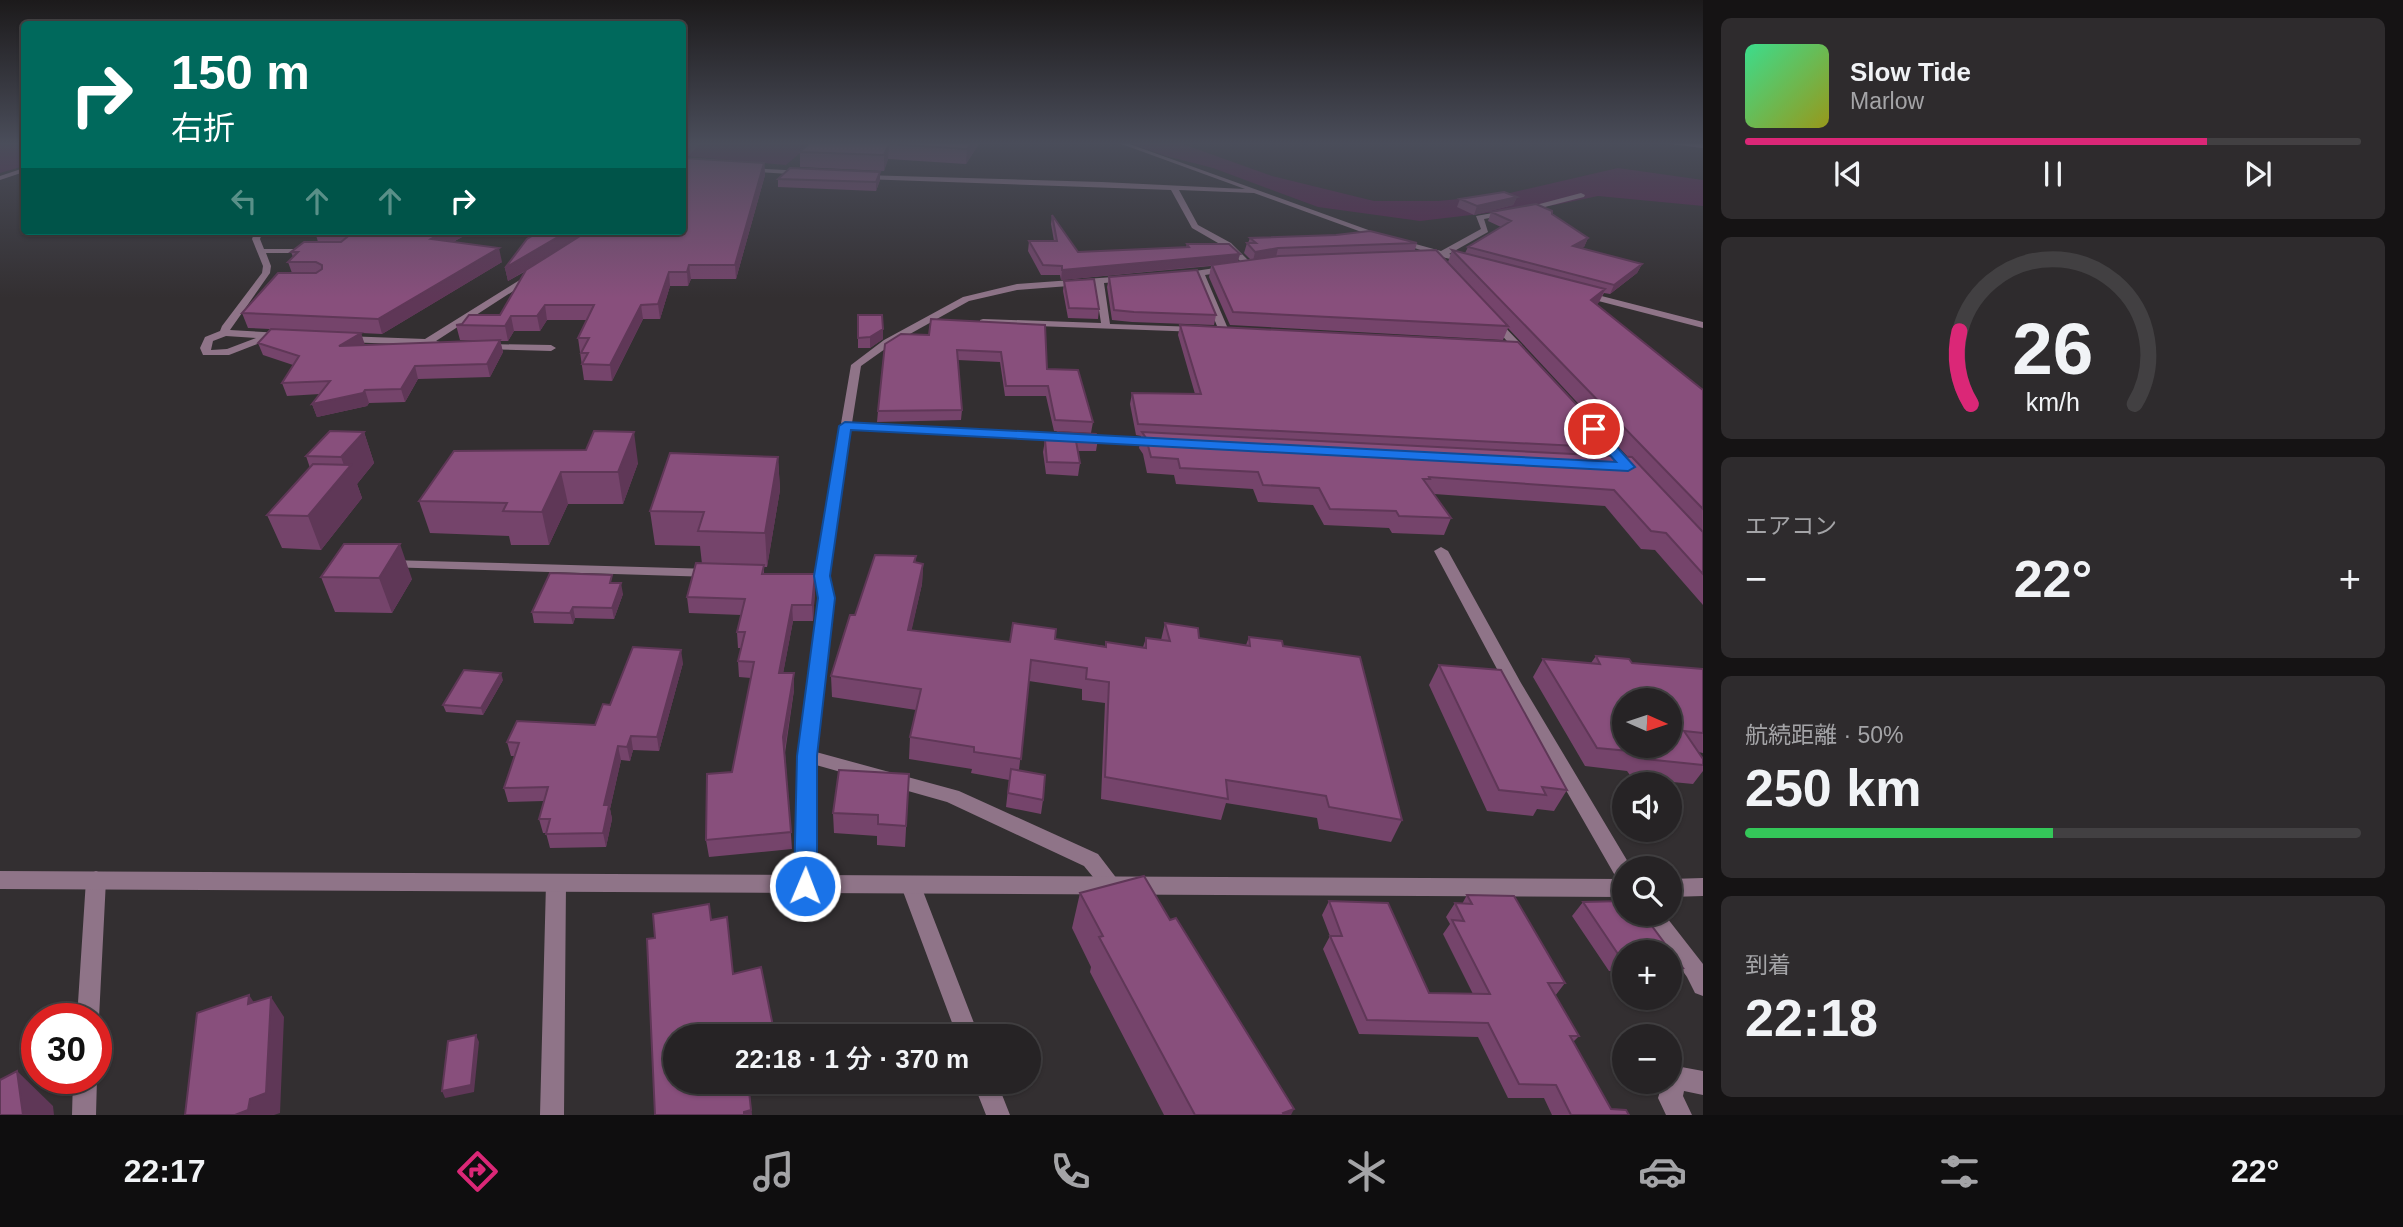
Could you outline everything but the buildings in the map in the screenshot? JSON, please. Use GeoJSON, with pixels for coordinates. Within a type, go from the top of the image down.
{"type":"FeatureCollection","features":[{"type":"Feature","properties":{"kind":"street"},"geometry":{"type":"LineString","coordinates":[[1177,194],[1195,226],[1228,245],[1250,266]]}},
{"type":"Feature","properties":{"kind":"street"},"geometry":{"type":"LineString","coordinates":[[1268,194],[1331,220],[1481,266]]}},
{"type":"Feature","properties":{"kind":"street"},"geometry":{"type":"LineString","coordinates":[[1418,260],[1439,255],[1485,230],[1479,218],[1533,208],[1581,195]]}},
{"type":"Feature","properties":{"kind":"street"},"geometry":{"type":"LineString","coordinates":[[225,333],[225,328],[260,282],[267,266],[256,239],[258,235]]}},
{"type":"Feature","properties":{"kind":"street"},"geometry":{"type":"LineString","coordinates":[[261,251],[321,251]]}},
{"type":"Feature","properties":{"kind":"street"},"geometry":{"type":"LineString","coordinates":[[1439,255],[1446,270]]}},
{"type":"Feature","properties":{"kind":"street"},"geometry":{"type":"LineString","coordinates":[[1174,277],[1264,264]]}},
{"type":"Feature","properties":{"kind":"street"},"geometry":{"type":"LineString","coordinates":[[427,342],[544,268]]}},
{"type":"Feature","properties":{"kind":"street"},"geometry":{"type":"LineString","coordinates":[[1200,274],[1224,331]]}},
{"type":"Feature","properties":{"kind":"street"},"geometry":{"type":"LineString","coordinates":[[805,886],[807,756],[827,598],[815,576],[856,365],[888,342],[954,304],[987,293],[1135,279]]}},
{"type":"Feature","properties":{"kind":"street"},"geometry":{"type":"LineString","coordinates":[[1099,281],[1106,327]]}},
{"type":"Feature","properties":{"kind":"street"},"geometry":{"type":"LineString","coordinates":[[260,282],[272,282]]}},
{"type":"Feature","properties":{"kind":"street"},"geometry":{"type":"LineString","coordinates":[[1569,290],[1703,325]]}},
{"type":"Feature","properties":{"kind":"street"},"geometry":{"type":"LineString","coordinates":[[1482,308],[1527,356]]}},
{"type":"Feature","properties":{"kind":"street"},"geometry":{"type":"LineString","coordinates":[[928,320],[955,321]]}},
{"type":"Feature","properties":{"kind":"street"},"geometry":{"type":"LineString","coordinates":[[969,322],[1237,331]]}},
{"type":"Feature","properties":{"kind":"street"},"geometry":{"type":"LineString","coordinates":[[269,336],[229,352],[207,353],[205,348],[209,339],[225,333],[296,336]]}},
{"type":"Feature","properties":{"kind":"street"},"geometry":{"type":"LineString","coordinates":[[338,339],[427,342],[434,346],[460,346]]}},
{"type":"Feature","properties":{"kind":"street"},"geometry":{"type":"LineString","coordinates":[[473,346],[551,348]]}},
{"type":"Feature","properties":{"kind":"street"},"geometry":{"type":"LineString","coordinates":[[1505,346],[1518,347]]}},
{"type":"Feature","properties":{"kind":"street"},"geometry":{"type":"LineString","coordinates":[[845,426],[1167,443]]}},
{"type":"Feature","properties":{"kind":"street"},"geometry":{"type":"LineString","coordinates":[[1441,551],[1513,684],[1614,856]]}},
{"type":"Feature","properties":{"kind":"street"},"geometry":{"type":"LineString","coordinates":[[375,563],[724,573]]}},
{"type":"Feature","properties":{"kind":"street"},"geometry":{"type":"LineString","coordinates":[[807,756],[952,796],[1091,860],[1114,888]]}},
{"type":"Feature","properties":{"kind":"street"},"geometry":{"type":"LineString","coordinates":[[0,880],[1114,888],[1612,888]]}},
{"type":"Feature","properties":{"kind":"street"},"geometry":{"type":"LineString","coordinates":[[89,1003],[96,880]]}},
{"type":"Feature","properties":{"kind":"street"},"geometry":{"type":"LineString","coordinates":[[552,1115],[555,883]]}},
{"type":"Feature","properties":{"kind":"street"},"geometry":{"type":"LineString","coordinates":[[911,886],[963,1024]]}},
{"type":"Feature","properties":{"kind":"street"},"geometry":{"type":"LineString","coordinates":[[1682,888],[1703,887]]}},
{"type":"Feature","properties":{"kind":"street"},"geometry":{"type":"LineString","coordinates":[[1661,926],[1695,970],[1703,986]]}},
{"type":"Feature","properties":{"kind":"street"},"geometry":{"type":"LineString","coordinates":[[1680,1115],[1670,1098],[1676,1078],[1703,1083]]}},
{"type":"Feature","properties":{"kind":"street"},"geometry":{"type":"LineString","coordinates":[[84,1115],[85,1094]]}},
{"type":"Feature","properties":{"kind":"street"},"geometry":{"type":"LineString","coordinates":[[990,1094],[998,1115]]}},
{"type":"Feature","properties":{"kind":"shaded area"},"geometry":{"type":"Polygon","coordinates":[[[1283,194],[1346,194],[1374,201],[1438,201],[1505,194],[1703,194],[1703,206],[1598,196],[1555,205],[1420,221],[1318,207],[1283,194]]]}},
{"type":"Feature","properties":{"kind":"route"},"geometry":{"type":"LineString","coordinates":[[805,886],[807,756],[827,598],[822,576],[845,426],[1628,467],[1594,429]]}}]}
